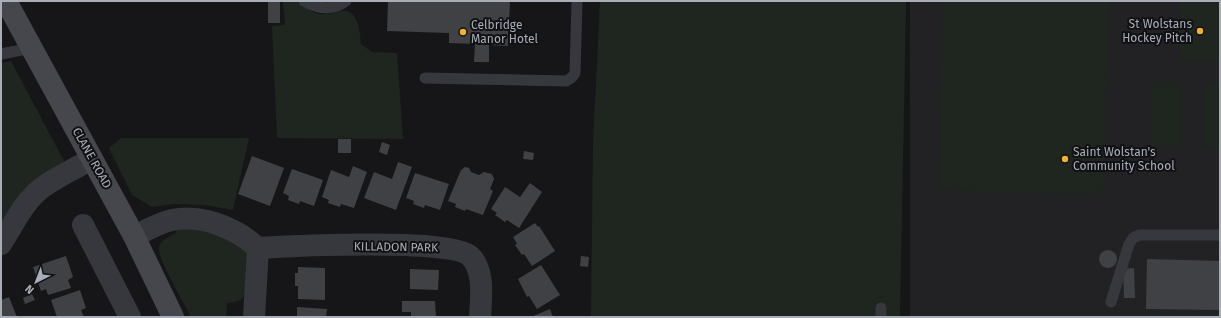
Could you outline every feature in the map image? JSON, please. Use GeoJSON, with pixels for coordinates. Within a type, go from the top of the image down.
{"type":"FeatureCollection","features":[{"type":"Feature","properties":{"kind":"main road","name":"CLANE ROAD"},"geometry":{"type":"LineString","coordinates":[[6,1],[134,236],[173,317]]}},
{"type":"Feature","properties":{"kind":"street"},"geometry":{"type":"LineString","coordinates":[[1,244],[30,199],[43,187],[92,159]]}},
{"type":"Feature","properties":{"kind":"street"},"geometry":{"type":"LineString","coordinates":[[134,236],[171,220],[192,219],[212,223],[238,233],[249,240],[258,248],[254,317]]}},
{"type":"Feature","properties":{"kind":"street"},"geometry":{"type":"LineString","coordinates":[[83,225],[130,317]]}},
{"type":"Feature","properties":{"kind":"street","name":"KILLADON PARK"},"geometry":{"type":"LineString","coordinates":[[258,248],[299,246],[417,245],[452,249],[463,252],[469,254],[478,271],[481,290],[480,317]]}},
{"type":"Feature","properties":{"kind":"lane"},"geometry":{"type":"LineString","coordinates":[[304,1],[314,6],[324,8],[335,7],[346,1]]}},
{"type":"Feature","properties":{"kind":"lane"},"geometry":{"type":"LineString","coordinates":[[425,78],[570,80],[574,77],[575,73],[577,1]]}},
{"type":"Feature","properties":{"kind":"lane"},"geometry":{"type":"LineString","coordinates":[[1,54],[32,48]]}},
{"type":"Feature","properties":{"kind":"lane"},"geometry":{"type":"LineString","coordinates":[[1111,302],[1129,244],[1136,236],[1220,235]]}},
{"type":"Feature","properties":{"kind":"shaded area"},"geometry":{"type":"Polygon","coordinates":[[[600,1],[906,1],[900,317],[591,317],[593,143],[600,1]]]}},
{"type":"Feature","properties":{"kind":"shaded area","name":"Saint Wolstan's Community School"},"geometry":{"type":"Polygon","coordinates":[[[910,1],[1220,1],[1220,317],[910,317],[910,1]]]}},
{"type":"Feature","properties":{"kind":"shaded area"},"geometry":{"type":"Polygon","coordinates":[[[943,1],[1109,1],[1103,195],[938,190],[943,1]]]}},
{"type":"Feature","properties":{"kind":"shaded area","name":"St Wolstans Hockey Pitch"},"geometry":{"type":"Polygon","coordinates":[[[1180,1],[1220,1],[1220,61],[1179,61],[1180,1]]]}},
{"type":"Feature","properties":{"kind":"shaded area"},"geometry":{"type":"Polygon","coordinates":[[[283,2],[297,2],[319,14],[347,11],[355,17],[359,27],[361,44],[372,52],[397,53],[403,139],[277,138],[272,26],[285,25],[283,2]]]}},
{"type":"Feature","properties":{"kind":"shaded area"},"geometry":{"type":"Polygon","coordinates":[[[11,61],[64,161],[41,177],[1,229],[1,63],[11,61]]]}},
{"type":"Feature","properties":{"kind":"shaded area"},"geometry":{"type":"Polygon","coordinates":[[[1151,82],[1182,82],[1182,146],[1151,146],[1151,82]]]}},
{"type":"Feature","properties":{"kind":"shaded area"},"geometry":{"type":"Polygon","coordinates":[[[1204,83],[1220,83],[1220,148],[1204,148],[1204,83]]]}},
{"type":"Feature","properties":{"kind":"shaded area"},"geometry":{"type":"Polygon","coordinates":[[[121,138],[249,138],[233,210],[205,205],[174,204],[152,207],[132,195],[109,148],[121,138]]]}},
{"type":"Feature","properties":{"kind":"shaded area"},"geometry":{"type":"Polygon","coordinates":[[[176,227],[212,231],[247,250],[247,288],[243,298],[236,302],[227,303],[226,317],[191,317],[162,261],[159,247],[166,238],[176,233],[176,227]]]}},
{"type":"Feature","properties":{"kind":"building"},"geometry":{"type":"Polygon","coordinates":[[[268,1],[280,1],[280,23],[268,23],[268,1]]]}},
{"type":"Feature","properties":{"kind":"building","name":"Celbridge Manor Hotel"},"geometry":{"type":"Polygon","coordinates":[[[388,1],[510,1],[508,46],[489,45],[489,62],[474,62],[475,44],[449,43],[449,33],[387,31],[388,1]]]}},
{"type":"Feature","properties":{"kind":"building"},"geometry":{"type":"Polygon","coordinates":[[[338,139],[351,139],[351,153],[338,153],[338,139]]]}},
{"type":"Feature","properties":{"kind":"building"},"geometry":{"type":"Polygon","coordinates":[[[382,142],[390,145],[387,155],[379,152],[382,142]]]}},
{"type":"Feature","properties":{"kind":"building"},"geometry":{"type":"Polygon","coordinates":[[[524,151],[534,153],[533,160],[523,159],[524,151]]]}},
{"type":"Feature","properties":{"kind":"building"},"geometry":{"type":"Polygon","coordinates":[[[252,156],[284,168],[270,206],[238,194],[252,156]]]}},
{"type":"Feature","properties":{"kind":"building"},"geometry":{"type":"Polygon","coordinates":[[[398,162],[412,167],[396,210],[364,198],[374,172],[392,179],[398,162]]]}},
{"type":"Feature","properties":{"kind":"building"},"geometry":{"type":"Polygon","coordinates":[[[353,166],[367,172],[354,208],[341,204],[340,207],[328,203],[329,200],[322,197],[331,170],[349,177],[353,166]]]}},
{"type":"Feature","properties":{"kind":"building"},"geometry":{"type":"Polygon","coordinates":[[[465,167],[469,168],[471,172],[479,175],[484,172],[492,174],[494,179],[490,189],[493,191],[483,215],[455,207],[456,204],[448,201],[461,170],[465,167]]]}},
{"type":"Feature","properties":{"kind":"building"},"geometry":{"type":"Polygon","coordinates":[[[292,169],[323,180],[314,206],[300,201],[299,204],[288,200],[289,196],[283,193],[292,169]]]}},
{"type":"Feature","properties":{"kind":"building"},"geometry":{"type":"Polygon","coordinates":[[[415,173],[449,184],[440,210],[425,205],[424,208],[413,204],[414,201],[406,198],[415,173]]]}},
{"type":"Feature","properties":{"kind":"building"},"geometry":{"type":"Polygon","coordinates":[[[530,183],[542,192],[519,228],[507,220],[505,222],[495,215],[497,213],[491,209],[505,187],[520,197],[530,183]]]}},
{"type":"Feature","properties":{"kind":"building"},"geometry":{"type":"Polygon","coordinates":[[[535,223],[538,227],[539,226],[555,251],[532,266],[524,254],[522,255],[515,245],[517,244],[513,237],[535,223]]]}},
{"type":"Feature","properties":{"kind":"building"},"geometry":{"type":"Polygon","coordinates":[[[1108,250],[1114,253],[1117,259],[1114,265],[1108,268],[1102,265],[1099,259],[1102,253],[1108,250]]]}},
{"type":"Feature","properties":{"kind":"building"},"geometry":{"type":"Polygon","coordinates":[[[66,256],[73,277],[68,280],[71,288],[48,295],[46,289],[41,291],[33,267],[66,256]]]}},
{"type":"Feature","properties":{"kind":"building"},"geometry":{"type":"Polygon","coordinates":[[[581,256],[589,257],[588,267],[580,266],[581,256]]]}},
{"type":"Feature","properties":{"kind":"building"},"geometry":{"type":"Polygon","coordinates":[[[1147,259],[1220,261],[1220,310],[1146,309],[1147,259]]]}},
{"type":"Feature","properties":{"kind":"building"},"geometry":{"type":"Polygon","coordinates":[[[541,265],[560,295],[537,309],[529,296],[527,297],[518,279],[541,265]]]}},
{"type":"Feature","properties":{"kind":"building"},"geometry":{"type":"Polygon","coordinates":[[[298,267],[325,268],[325,300],[298,299],[298,286],[295,286],[295,273],[298,273],[298,267]]]}},
{"type":"Feature","properties":{"kind":"building"},"geometry":{"type":"Polygon","coordinates":[[[1134,268],[1135,298],[1124,298],[1123,269],[1134,268]]]}},
{"type":"Feature","properties":{"kind":"building"},"geometry":{"type":"Polygon","coordinates":[[[410,269],[439,270],[438,290],[410,289],[410,269]]]}},
{"type":"Feature","properties":{"kind":"building"},"geometry":{"type":"Polygon","coordinates":[[[80,290],[86,308],[81,310],[84,317],[57,317],[51,300],[80,290]]]}},
{"type":"Feature","properties":{"kind":"building"},"geometry":{"type":"Polygon","coordinates":[[[32,294],[35,300],[25,304],[23,298],[32,294]]]}},
{"type":"Feature","properties":{"kind":"building"},"geometry":{"type":"Polygon","coordinates":[[[9,297],[17,317],[1,317],[1,300],[9,297]]]}},
{"type":"Feature","properties":{"kind":"building"},"geometry":{"type":"Polygon","coordinates":[[[402,301],[435,301],[436,317],[411,317],[411,312],[402,312],[402,301]]]}},
{"type":"Feature","properties":{"kind":"building"},"geometry":{"type":"Polygon","coordinates":[[[297,307],[327,309],[326,317],[297,317],[297,307]]]}},
{"type":"Feature","properties":{"kind":"building"},"geometry":{"type":"Polygon","coordinates":[[[550,309],[553,317],[531,317],[550,309]]]}},
{"type":"Feature","properties":{"kind":"place","name":"St Wolstans Hockey Pitch"},"geometry":{"type":"Point","coordinates":[1200,31]}},
{"type":"Feature","properties":{"kind":"place","name":"Celbridge Manor Hotel"},"geometry":{"type":"Point","coordinates":[463,32]}},
{"type":"Feature","properties":{"kind":"place","name":"Saint Wolstan's Community School"},"geometry":{"type":"Point","coordinates":[1065,159]}}]}
